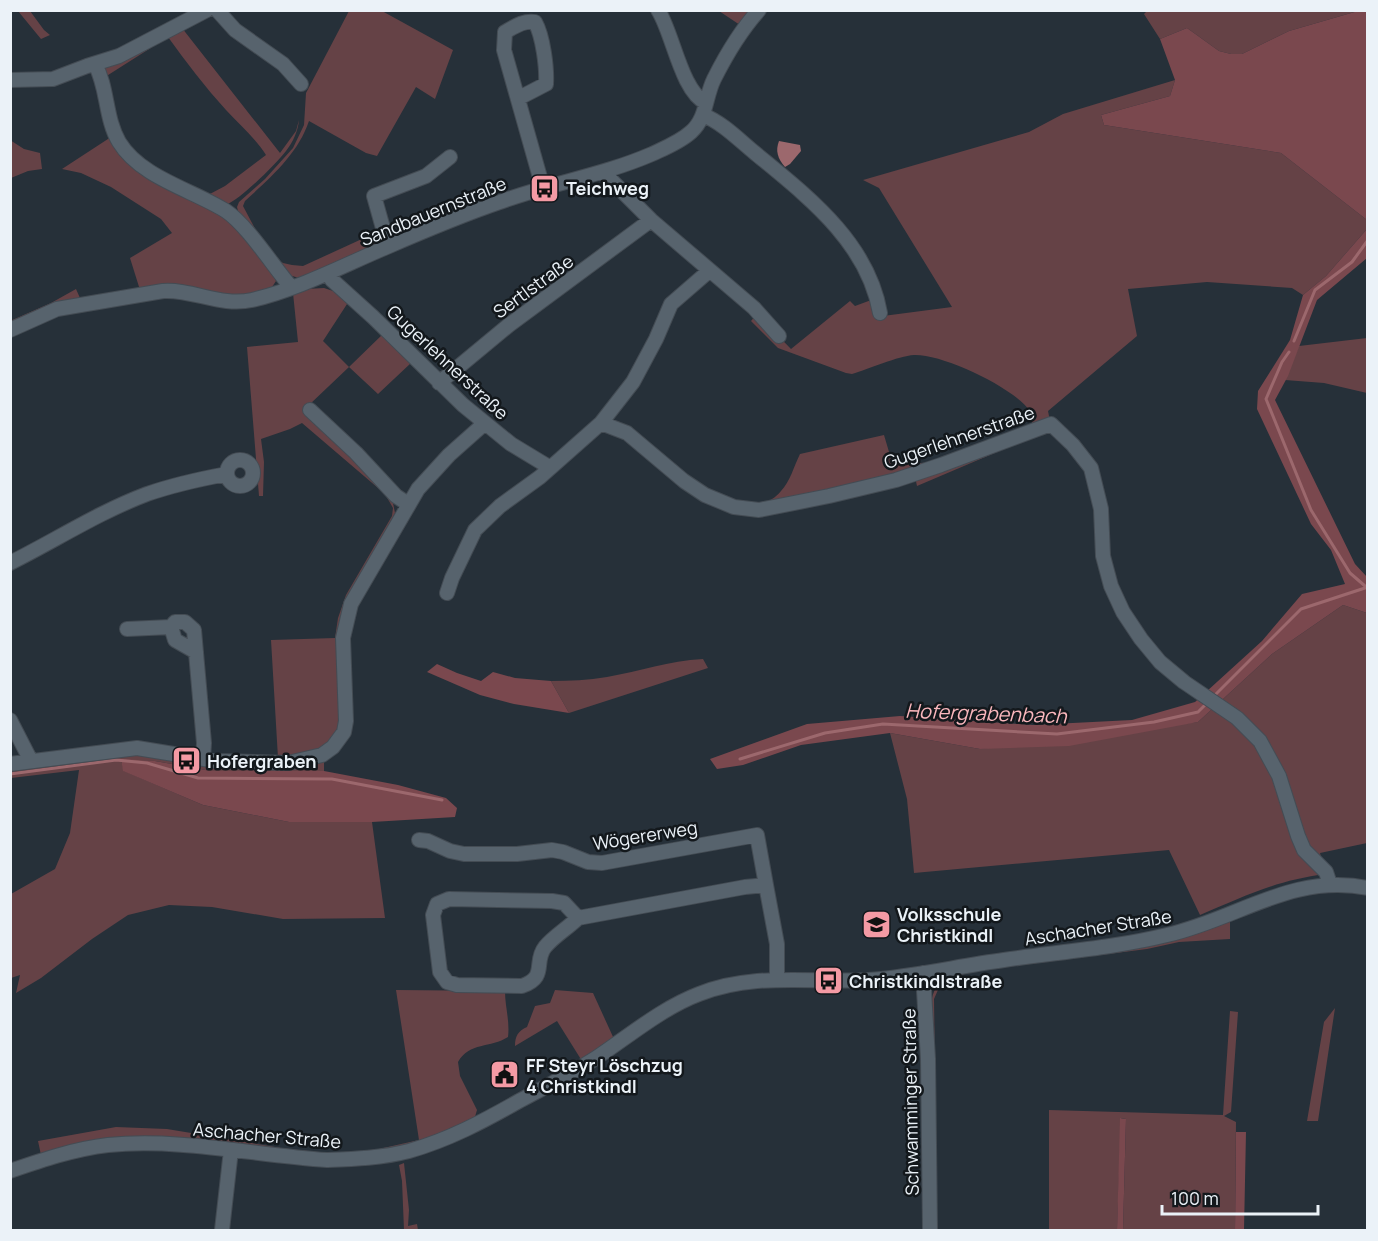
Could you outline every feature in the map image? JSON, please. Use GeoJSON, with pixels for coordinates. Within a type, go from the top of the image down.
{"type":"FeatureCollection","features":[{"type":"Feature","properties":{"kind":"street"},"geometry":{"type":"LineString","coordinates":[[10,80],[53,79],[95,63],[119,57],[207,10]]}},
{"type":"Feature","properties":{"kind":"street"},"geometry":{"type":"LineString","coordinates":[[217,10],[235,30],[283,64],[301,84]]}},
{"type":"Feature","properties":{"kind":"street"},"geometry":{"type":"LineString","coordinates":[[658,10],[689,84],[705,109],[718,123],[815,203],[833,222],[866,270],[877,294],[880,313]]}},
{"type":"Feature","properties":{"kind":"street","name":"Sandbauernstraße"},"geometry":{"type":"LineString","coordinates":[[10,330],[57,309],[162,291],[177,290],[238,302],[328,274],[388,246],[501,201],[604,173],[669,147],[691,132],[705,109],[713,81],[723,62],[759,10]]}},
{"type":"Feature","properties":{"kind":"street"},"geometry":{"type":"LineString","coordinates":[[519,98],[546,84],[540,30],[535,22],[529,21],[505,32],[504,50],[543,188]]}},
{"type":"Feature","properties":{"kind":"street"},"geometry":{"type":"LineString","coordinates":[[95,63],[107,96],[111,124],[120,143],[130,155],[145,167],[179,188],[226,212],[241,224],[291,287]]}},
{"type":"Feature","properties":{"kind":"street"},"geometry":{"type":"LineString","coordinates":[[388,246],[375,196],[426,176],[450,157]]}},
{"type":"Feature","properties":{"kind":"street"},"geometry":{"type":"LineString","coordinates":[[604,173],[651,220],[754,308],[779,336]]}},
{"type":"Feature","properties":{"kind":"street","name":"Sertlstraße"},"geometry":{"type":"LineString","coordinates":[[439,383],[509,325],[651,220]]}},
{"type":"Feature","properties":{"kind":"street"},"geometry":{"type":"LineString","coordinates":[[447,593],[475,530],[500,506],[540,477],[580,443],[600,423],[633,382],[656,339],[671,304],[709,271]]}},
{"type":"Feature","properties":{"kind":"street","name":"Gugerlehnerstraße"},"geometry":{"type":"LineString","coordinates":[[328,274],[439,383],[519,450],[549,467]]}},
{"type":"Feature","properties":{"kind":"street"},"geometry":{"type":"LineString","coordinates":[[310,410],[356,453],[396,496],[408,504]]}},
{"type":"Feature","properties":{"kind":"street"},"geometry":{"type":"LineString","coordinates":[[10,764],[137,748],[203,759],[260,763],[305,760],[322,755],[339,740],[346,721],[343,658],[345,622],[351,604],[408,504],[432,471],[485,423]]}},
{"type":"Feature","properties":{"kind":"street","name":"Gugerlehnerstraße"},"geometry":{"type":"LineString","coordinates":[[600,423],[627,433],[684,481],[705,495],[746,510],[779,507],[896,480],[1051,424],[1073,445],[1091,468],[1101,509],[1103,556],[1111,586],[1123,612],[1160,662],[1216,705],[1237,718],[1260,741],[1279,776],[1304,850],[1326,872],[1330,884]]}},
{"type":"Feature","properties":{"kind":"street"},"geometry":{"type":"LineString","coordinates":[[10,563],[146,494],[227,474]]}},
{"type":"Feature","properties":{"kind":"street"},"geometry":{"type":"LineString","coordinates":[[127,629],[171,627],[175,622],[180,621],[192,626],[195,637],[204,743],[203,759]]}},
{"type":"Feature","properties":{"kind":"street"},"geometry":{"type":"LineString","coordinates":[[171,627],[175,640],[196,652]]}},
{"type":"Feature","properties":{"kind":"street"},"geometry":{"type":"LineString","coordinates":[[10,720],[31,761]]}},
{"type":"Feature","properties":{"kind":"street","name":"Wögererweg"},"geometry":{"type":"LineString","coordinates":[[419,840],[464,854],[518,854],[552,850],[588,862],[602,862],[757,835],[777,944],[777,979]]}},
{"type":"Feature","properties":{"kind":"street","name":"Aschacher Straße"},"geometry":{"type":"LineString","coordinates":[[10,1171],[48,1158],[106,1145],[149,1143],[327,1160],[377,1157],[417,1148],[485,1120],[555,1082],[686,999],[700,993],[735,984],[777,979],[845,981],[923,973],[1125,943],[1167,935],[1219,919],[1293,890],[1330,884],[1368,888]]}},
{"type":"Feature","properties":{"kind":"street"},"geometry":{"type":"LineString","coordinates":[[578,918],[564,903],[552,901],[449,899],[437,904],[433,915],[440,972],[447,982],[456,986],[522,986],[532,983],[537,976],[541,953],[545,947],[578,918],[766,885]]}},
{"type":"Feature","properties":{"kind":"street","name":"Schwamminger Straße"},"geometry":{"type":"LineString","coordinates":[[923,973],[928,1059],[930,1230]]}},
{"type":"Feature","properties":{"kind":"street"},"geometry":{"type":"LineString","coordinates":[[222,1230],[231,1150]]}},
{"type":"Feature","properties":{"kind":"shaded area"},"geometry":{"type":"Polygon","coordinates":[[[1148,10],[1358,11],[1289,31],[1242,54],[1231,54],[1219,51],[1187,28],[1160,39],[1144,14],[1148,10]]]}},
{"type":"Feature","properties":{"kind":"shaded area"},"geometry":{"type":"Polygon","coordinates":[[[18,11],[30,11],[50,35],[41,39],[18,11]]]}},
{"type":"Feature","properties":{"kind":"shaded area"},"geometry":{"type":"Polygon","coordinates":[[[349,11],[382,11],[453,50],[435,99],[416,87],[377,156],[366,153],[309,121],[291,155],[245,201],[243,206],[259,236],[274,257],[239,215],[237,207],[239,202],[265,179],[293,148],[304,125],[306,93],[349,11]]]}},
{"type":"Feature","properties":{"kind":"shaded area"},"geometry":{"type":"Polygon","coordinates":[[[719,11],[753,11],[740,25],[719,11]]]}},
{"type":"Feature","properties":{"kind":"shaded area"},"geometry":{"type":"Polygon","coordinates":[[[1358,11],[1368,11],[1367,220],[1281,153],[1104,125],[1101,115],[1170,96],[1175,80],[1160,39],[1187,28],[1219,51],[1242,54],[1289,31],[1358,11]]]}},
{"type":"Feature","properties":{"kind":"shaded area"},"geometry":{"type":"Polygon","coordinates":[[[182,28],[280,153],[296,131],[299,120],[298,128],[289,148],[249,189],[226,205],[167,178],[154,168],[208,195],[225,186],[266,155],[211,92],[168,37],[105,77],[103,72],[107,65],[182,28]]]}},
{"type":"Feature","properties":{"kind":"shaded area"},"geometry":{"type":"Polygon","coordinates":[[[1175,80],[1170,96],[1101,115],[1104,125],[1281,153],[1367,220],[1367,229],[1326,276],[1303,295],[1292,288],[1207,282],[1128,289],[1137,336],[1048,411],[1050,421],[976,450],[931,466],[842,491],[774,506],[755,508],[736,505],[700,490],[650,447],[652,445],[678,469],[713,493],[731,501],[750,505],[766,502],[781,491],[800,454],[884,435],[892,462],[928,462],[964,454],[1032,424],[1031,413],[1009,392],[959,366],[927,356],[914,355],[852,374],[846,373],[778,348],[751,321],[757,314],[791,349],[850,301],[855,306],[874,299],[878,315],[883,316],[952,307],[879,188],[863,180],[1029,132],[1063,114],[1175,80]]]}},
{"type":"Feature","properties":{"kind":"shaded area"},"geometry":{"type":"Polygon","coordinates":[[[117,125],[128,146],[132,150],[125,145],[117,125]]]}},
{"type":"Feature","properties":{"kind":"shaded area"},"geometry":{"type":"Polygon","coordinates":[[[111,137],[221,214],[242,234],[274,277],[276,281],[272,287],[249,296],[140,290],[130,258],[172,233],[161,219],[111,187],[81,173],[62,169],[111,137]]]}},
{"type":"Feature","properties":{"kind":"shaded area"},"geometry":{"type":"Polygon","coordinates":[[[10,140],[24,149],[40,153],[42,169],[28,171],[11,178],[10,140]]]}},
{"type":"Feature","properties":{"kind":"shaded area"},"geometry":{"type":"Polygon","coordinates":[[[779,141],[800,145],[801,151],[785,167],[778,155],[779,141]]]}},
{"type":"Feature","properties":{"kind":"shaded area"},"geometry":{"type":"Polygon","coordinates":[[[1367,229],[1367,258],[1317,300],[1288,376],[1275,400],[1355,564],[1367,577],[1367,613],[1343,605],[1272,654],[1198,722],[1069,746],[980,749],[890,733],[801,745],[743,765],[717,769],[710,759],[807,724],[900,716],[1033,725],[1132,720],[1195,702],[1262,641],[1302,594],[1345,584],[1331,550],[1311,524],[1257,409],[1258,391],[1290,340],[1303,295],[1326,276],[1367,229]]]}},
{"type":"Feature","properties":{"kind":"shaded area"},"geometry":{"type":"Polygon","coordinates":[[[375,233],[378,244],[302,279],[289,275],[274,257],[283,263],[303,266],[375,233]]]}},
{"type":"Feature","properties":{"kind":"shaded area"},"geometry":{"type":"Polygon","coordinates":[[[324,288],[336,292],[349,301],[323,341],[349,367],[309,405],[392,498],[395,513],[348,598],[340,728],[323,750],[278,758],[271,640],[335,638],[338,618],[346,595],[392,516],[393,508],[385,494],[302,423],[261,439],[264,462],[263,496],[259,496],[247,347],[298,342],[293,293],[306,289],[324,288]]]}},
{"type":"Feature","properties":{"kind":"shaded area"},"geometry":{"type":"Polygon","coordinates":[[[76,289],[80,298],[11,325],[10,321],[76,289]]]}},
{"type":"Feature","properties":{"kind":"shaded area"},"geometry":{"type":"Polygon","coordinates":[[[384,333],[411,363],[378,394],[349,367],[384,333]]]}},
{"type":"Feature","properties":{"kind":"shaded area"},"geometry":{"type":"Polygon","coordinates":[[[1367,338],[1367,393],[1324,383],[1285,380],[1299,346],[1367,338]]]}},
{"type":"Feature","properties":{"kind":"shaded area"},"geometry":{"type":"Polygon","coordinates":[[[1039,431],[1050,431],[1052,434],[1039,434],[917,486],[915,477],[1039,431]]]}},
{"type":"Feature","properties":{"kind":"shaded area"},"geometry":{"type":"Polygon","coordinates":[[[1343,605],[1367,613],[1367,843],[1320,853],[1326,874],[1276,885],[1200,915],[1169,850],[914,873],[907,799],[890,733],[980,749],[1198,722],[1272,654],[1343,605]]]}},
{"type":"Feature","properties":{"kind":"shaded area"},"geometry":{"type":"Polygon","coordinates":[[[703,659],[708,668],[569,713],[551,681],[600,678],[703,659]]]}},
{"type":"Feature","properties":{"kind":"shaded area"},"geometry":{"type":"Polygon","coordinates":[[[437,664],[481,681],[493,672],[515,678],[551,681],[569,713],[514,704],[480,695],[427,672],[437,664]]]}},
{"type":"Feature","properties":{"kind":"shaded area"},"geometry":{"type":"Polygon","coordinates":[[[135,752],[324,761],[324,771],[211,771],[155,761],[121,760],[124,771],[203,805],[289,822],[372,822],[385,918],[283,919],[212,907],[169,905],[128,915],[41,978],[16,993],[20,975],[11,978],[11,894],[55,869],[70,833],[79,770],[11,778],[10,769],[135,752]]]}},
{"type":"Feature","properties":{"kind":"shaded area"},"geometry":{"type":"Polygon","coordinates":[[[121,759],[155,761],[211,771],[324,771],[398,785],[446,798],[457,808],[455,817],[372,822],[289,822],[203,805],[123,771],[121,759]]]}},
{"type":"Feature","properties":{"kind":"shaded area"},"geometry":{"type":"Polygon","coordinates":[[[1230,919],[1230,939],[1179,942],[1147,949],[983,970],[955,976],[941,983],[934,999],[938,1230],[925,1230],[935,1223],[932,998],[941,981],[950,976],[969,971],[1230,919]]]}},
{"type":"Feature","properties":{"kind":"shaded area"},"geometry":{"type":"Polygon","coordinates":[[[396,990],[505,991],[508,1037],[468,1051],[458,1062],[460,1076],[477,1110],[474,1120],[420,1142],[387,1150],[336,1155],[214,1143],[41,1155],[38,1141],[116,1127],[167,1129],[317,1152],[348,1153],[419,1140],[396,990]]]}},
{"type":"Feature","properties":{"kind":"shaded area"},"geometry":{"type":"Polygon","coordinates":[[[555,990],[593,993],[614,1039],[582,1061],[557,1021],[515,1046],[516,1037],[527,1027],[535,1006],[550,1003],[555,990]]]}},
{"type":"Feature","properties":{"kind":"shaded area"},"geometry":{"type":"Polygon","coordinates":[[[1335,1008],[1318,1121],[1307,1121],[1324,1022],[1335,1008]]]}},
{"type":"Feature","properties":{"kind":"shaded area"},"geometry":{"type":"Polygon","coordinates":[[[1230,1011],[1238,1012],[1231,1112],[1224,1116],[1236,1122],[1235,1230],[1123,1230],[1126,1119],[1121,1118],[1117,1230],[1049,1230],[1049,1110],[1223,1115],[1230,1011]]]}},
{"type":"Feature","properties":{"kind":"shaded area"},"geometry":{"type":"Polygon","coordinates":[[[1120,1118],[1126,1119],[1123,1230],[1117,1230],[1120,1118]]]}},
{"type":"Feature","properties":{"kind":"shaded area"},"geometry":{"type":"Polygon","coordinates":[[[1236,1132],[1246,1132],[1244,1230],[1235,1230],[1236,1132]]]}},
{"type":"Feature","properties":{"kind":"shaded area"},"geometry":{"type":"Polygon","coordinates":[[[404,1163],[409,1210],[408,1226],[417,1224],[418,1230],[404,1230],[399,1165],[404,1163]]]}},
{"type":"Feature","properties":{"kind":"waterway"},"geometry":{"type":"LineString","coordinates":[[1294,341],[1315,290],[1352,262],[1368,240]]}},
{"type":"Feature","properties":{"kind":"waterway"},"geometry":{"type":"LineString","coordinates":[[1289,352],[1282,362],[1266,399],[1311,510],[1350,573],[1365,586]]}},
{"type":"Feature","properties":{"kind":"waterway","name":"Hofergrabenbach"},"geometry":{"type":"LineString","coordinates":[[1212,698],[1301,609],[1368,587]]}},
{"type":"Feature","properties":{"kind":"waterway","name":"Hofergrabenbach"},"geometry":{"type":"LineString","coordinates":[[740,759],[825,733],[883,724],[1057,734],[1154,722],[1198,712],[1207,703]]}},
{"type":"Feature","properties":{"kind":"waterway","name":"Hofergrabenbach"},"geometry":{"type":"LineString","coordinates":[[10,774],[116,760],[147,763],[198,778],[332,779],[442,800]]}},
{"type":"Feature","properties":{"kind":"place","name":"Teichweg"},"geometry":{"type":"Point","coordinates":[545,188]}},
{"type":"Feature","properties":{"kind":"place","name":"Hofergraben"},"geometry":{"type":"Point","coordinates":[186,761]}},
{"type":"Feature","properties":{"kind":"place","name":"Volksschule Christkindl"},"geometry":{"type":"Point","coordinates":[876,924]}},
{"type":"Feature","properties":{"kind":"place","name":"Christkindlstraße"},"geometry":{"type":"Point","coordinates":[828,981]}},
{"type":"Feature","properties":{"kind":"place","name":"FF Steyr Löschzug 4 Christkindl"},"geometry":{"type":"Point","coordinates":[505,1075]}}]}
